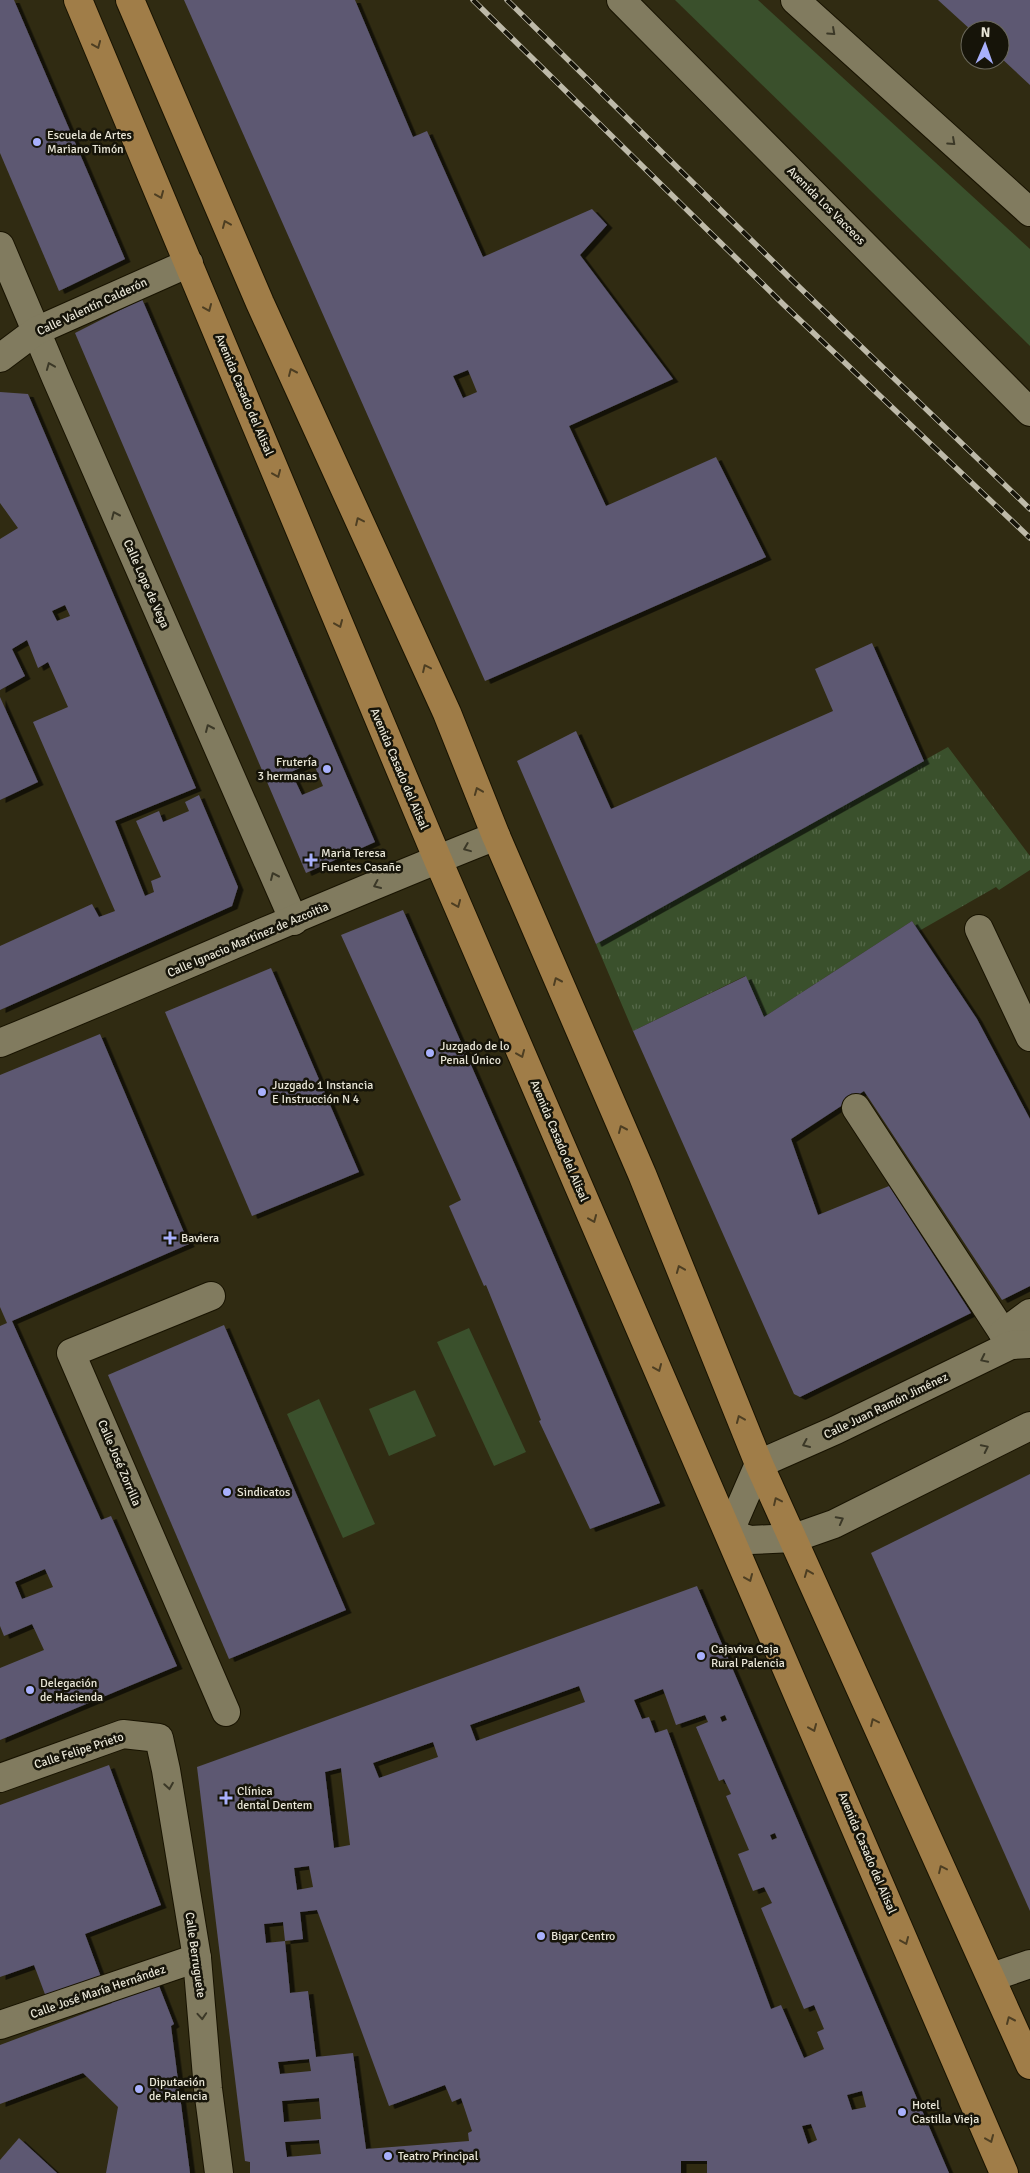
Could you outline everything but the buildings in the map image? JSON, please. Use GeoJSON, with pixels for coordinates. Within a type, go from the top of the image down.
{"type":"FeatureCollection","features":[{"type":"Feature","properties":{"kind":"main road","name":"Avenida Casado del Alisal"},"geometry":{"type":"LineString","coordinates":[[78,0],[438,860],[1004,2173]]}},
{"type":"Feature","properties":{"kind":"main road"},"geometry":{"type":"LineString","coordinates":[[130,0],[260,303],[446,713],[496,836],[642,1174],[759,1464],[794,1538],[831,1627],[992,1977],[1030,2065]]}},
{"type":"Feature","properties":{"kind":"street","name":"Avenida Los Vacceos"},"geometry":{"type":"LineString","coordinates":[[621,0],[1030,412]]}},
{"type":"Feature","properties":{"kind":"street"},"geometry":{"type":"LineString","coordinates":[[795,0],[1030,212]]}},
{"type":"Feature","properties":{"kind":"street","name":"Calle Lope de Vega"},"geometry":{"type":"LineString","coordinates":[[0,246],[294,921]]}},
{"type":"Feature","properties":{"kind":"street","name":"Calle Valentín Calderón"},"geometry":{"type":"LineString","coordinates":[[0,358],[36,331],[189,263]]}},
{"type":"Feature","properties":{"kind":"street","name":"Calle Ignacio Martínez de Azcoitia"},"geometry":{"type":"LineString","coordinates":[[0,1043],[496,836]]}},
{"type":"Feature","properties":{"kind":"street"},"geometry":{"type":"LineString","coordinates":[[979,929],[1030,1036]]}},
{"type":"Feature","properties":{"kind":"street"},"geometry":{"type":"LineString","coordinates":[[856,1108],[1015,1341]]}},
{"type":"Feature","properties":{"kind":"street","name":"Calle José Zorrilla"},"geometry":{"type":"LineString","coordinates":[[211,1296],[71,1353],[226,1712]]}},
{"type":"Feature","properties":{"kind":"street","name":"Calle Juan Ramón Jiménez"},"geometry":{"type":"LineString","coordinates":[[759,1464],[836,1430],[1015,1341],[1030,1313]]}},
{"type":"Feature","properties":{"kind":"street"},"geometry":{"type":"LineString","coordinates":[[759,1464],[729,1534],[750,1540],[794,1538],[834,1524],[1030,1426]]}},
{"type":"Feature","properties":{"kind":"street","name":"Calle Felipe Prieto"},"geometry":{"type":"LineString","coordinates":[[0,1778],[123,1734],[159,1738]]}},
{"type":"Feature","properties":{"kind":"street","name":"Calle Berruguete"},"geometry":{"type":"LineString","coordinates":[[159,1738],[197,1958],[208,2089],[219,2173]]}},
{"type":"Feature","properties":{"kind":"street","name":"Calle José María Hernández"},"geometry":{"type":"LineString","coordinates":[[0,2026],[197,1958]]}},
{"type":"Feature","properties":{"kind":"street"},"geometry":{"type":"LineString","coordinates":[[992,1977],[1030,1964]]}},
{"type":"Feature","properties":{"kind":"green space"},"geometry":{"type":"Polygon","coordinates":[[[675,0],[758,0],[1030,249],[1030,346],[675,0]]]}},
{"type":"Feature","properties":{"kind":"green space"},"geometry":{"type":"Polygon","coordinates":[[[948,747],[1030,856],[1030,870],[999,890],[996,887],[919,931],[912,921],[764,1017],[745,976],[633,1031],[596,944],[948,747]]]}},
{"type":"Feature","properties":{"kind":"green space"},"geometry":{"type":"Polygon","coordinates":[[[469,1328],[526,1452],[494,1466],[437,1342],[469,1328]]]}},
{"type":"Feature","properties":{"kind":"green space"},"geometry":{"type":"Polygon","coordinates":[[[415,1390],[436,1436],[389,1456],[369,1409],[415,1390]]]}},
{"type":"Feature","properties":{"kind":"green space"},"geometry":{"type":"Polygon","coordinates":[[[319,1399],[375,1524],[343,1538],[287,1414],[319,1399]]]}},
{"type":"Feature","properties":{"kind":"railway"},"geometry":{"type":"LineString","coordinates":[[473,0],[784,305],[1030,538]]}},
{"type":"Feature","properties":{"kind":"railway"},"geometry":{"type":"LineString","coordinates":[[507,0],[795,283],[1030,509]]}},
{"type":"Feature","properties":{"kind":"place","name":"Escuela de Artes Mariano Timón"},"geometry":{"type":"Point","coordinates":[37,142]}},
{"type":"Feature","properties":{"kind":"place","name":"Frutería 3 hermanas"},"geometry":{"type":"Point","coordinates":[327,769]}},
{"type":"Feature","properties":{"kind":"place","name":"Maria Teresa Fuentes Casañe"},"geometry":{"type":"Point","coordinates":[311,860]}},
{"type":"Feature","properties":{"kind":"place","name":"Juzgado de lo Penal Único"},"geometry":{"type":"Point","coordinates":[430,1053]}},
{"type":"Feature","properties":{"kind":"place","name":"Juzgado 1 Instancia E Instrucción N 4"},"geometry":{"type":"Point","coordinates":[262,1092]}},
{"type":"Feature","properties":{"kind":"place","name":"Baviera"},"geometry":{"type":"Point","coordinates":[170,1238]}},
{"type":"Feature","properties":{"kind":"place","name":"Sindicatos"},"geometry":{"type":"Point","coordinates":[227,1492]}},
{"type":"Feature","properties":{"kind":"place","name":"Cajaviva Caja Rural Palencia"},"geometry":{"type":"Point","coordinates":[701,1656]}},
{"type":"Feature","properties":{"kind":"place","name":"Delegación de Hacienda"},"geometry":{"type":"Point","coordinates":[30,1690]}},
{"type":"Feature","properties":{"kind":"place","name":"Clínica dental Dentem"},"geometry":{"type":"Point","coordinates":[226,1798]}},
{"type":"Feature","properties":{"kind":"place","name":"Bigar Centro"},"geometry":{"type":"Point","coordinates":[541,1936]}},
{"type":"Feature","properties":{"kind":"place","name":"Diputación de Palencia"},"geometry":{"type":"Point","coordinates":[139,2089]}},
{"type":"Feature","properties":{"kind":"place","name":"Hotel Castilla Vieja"},"geometry":{"type":"Point","coordinates":[902,2112]}},
{"type":"Feature","properties":{"kind":"place","name":"Teatro Principal"},"geometry":{"type":"Point","coordinates":[388,2156]}}]}
